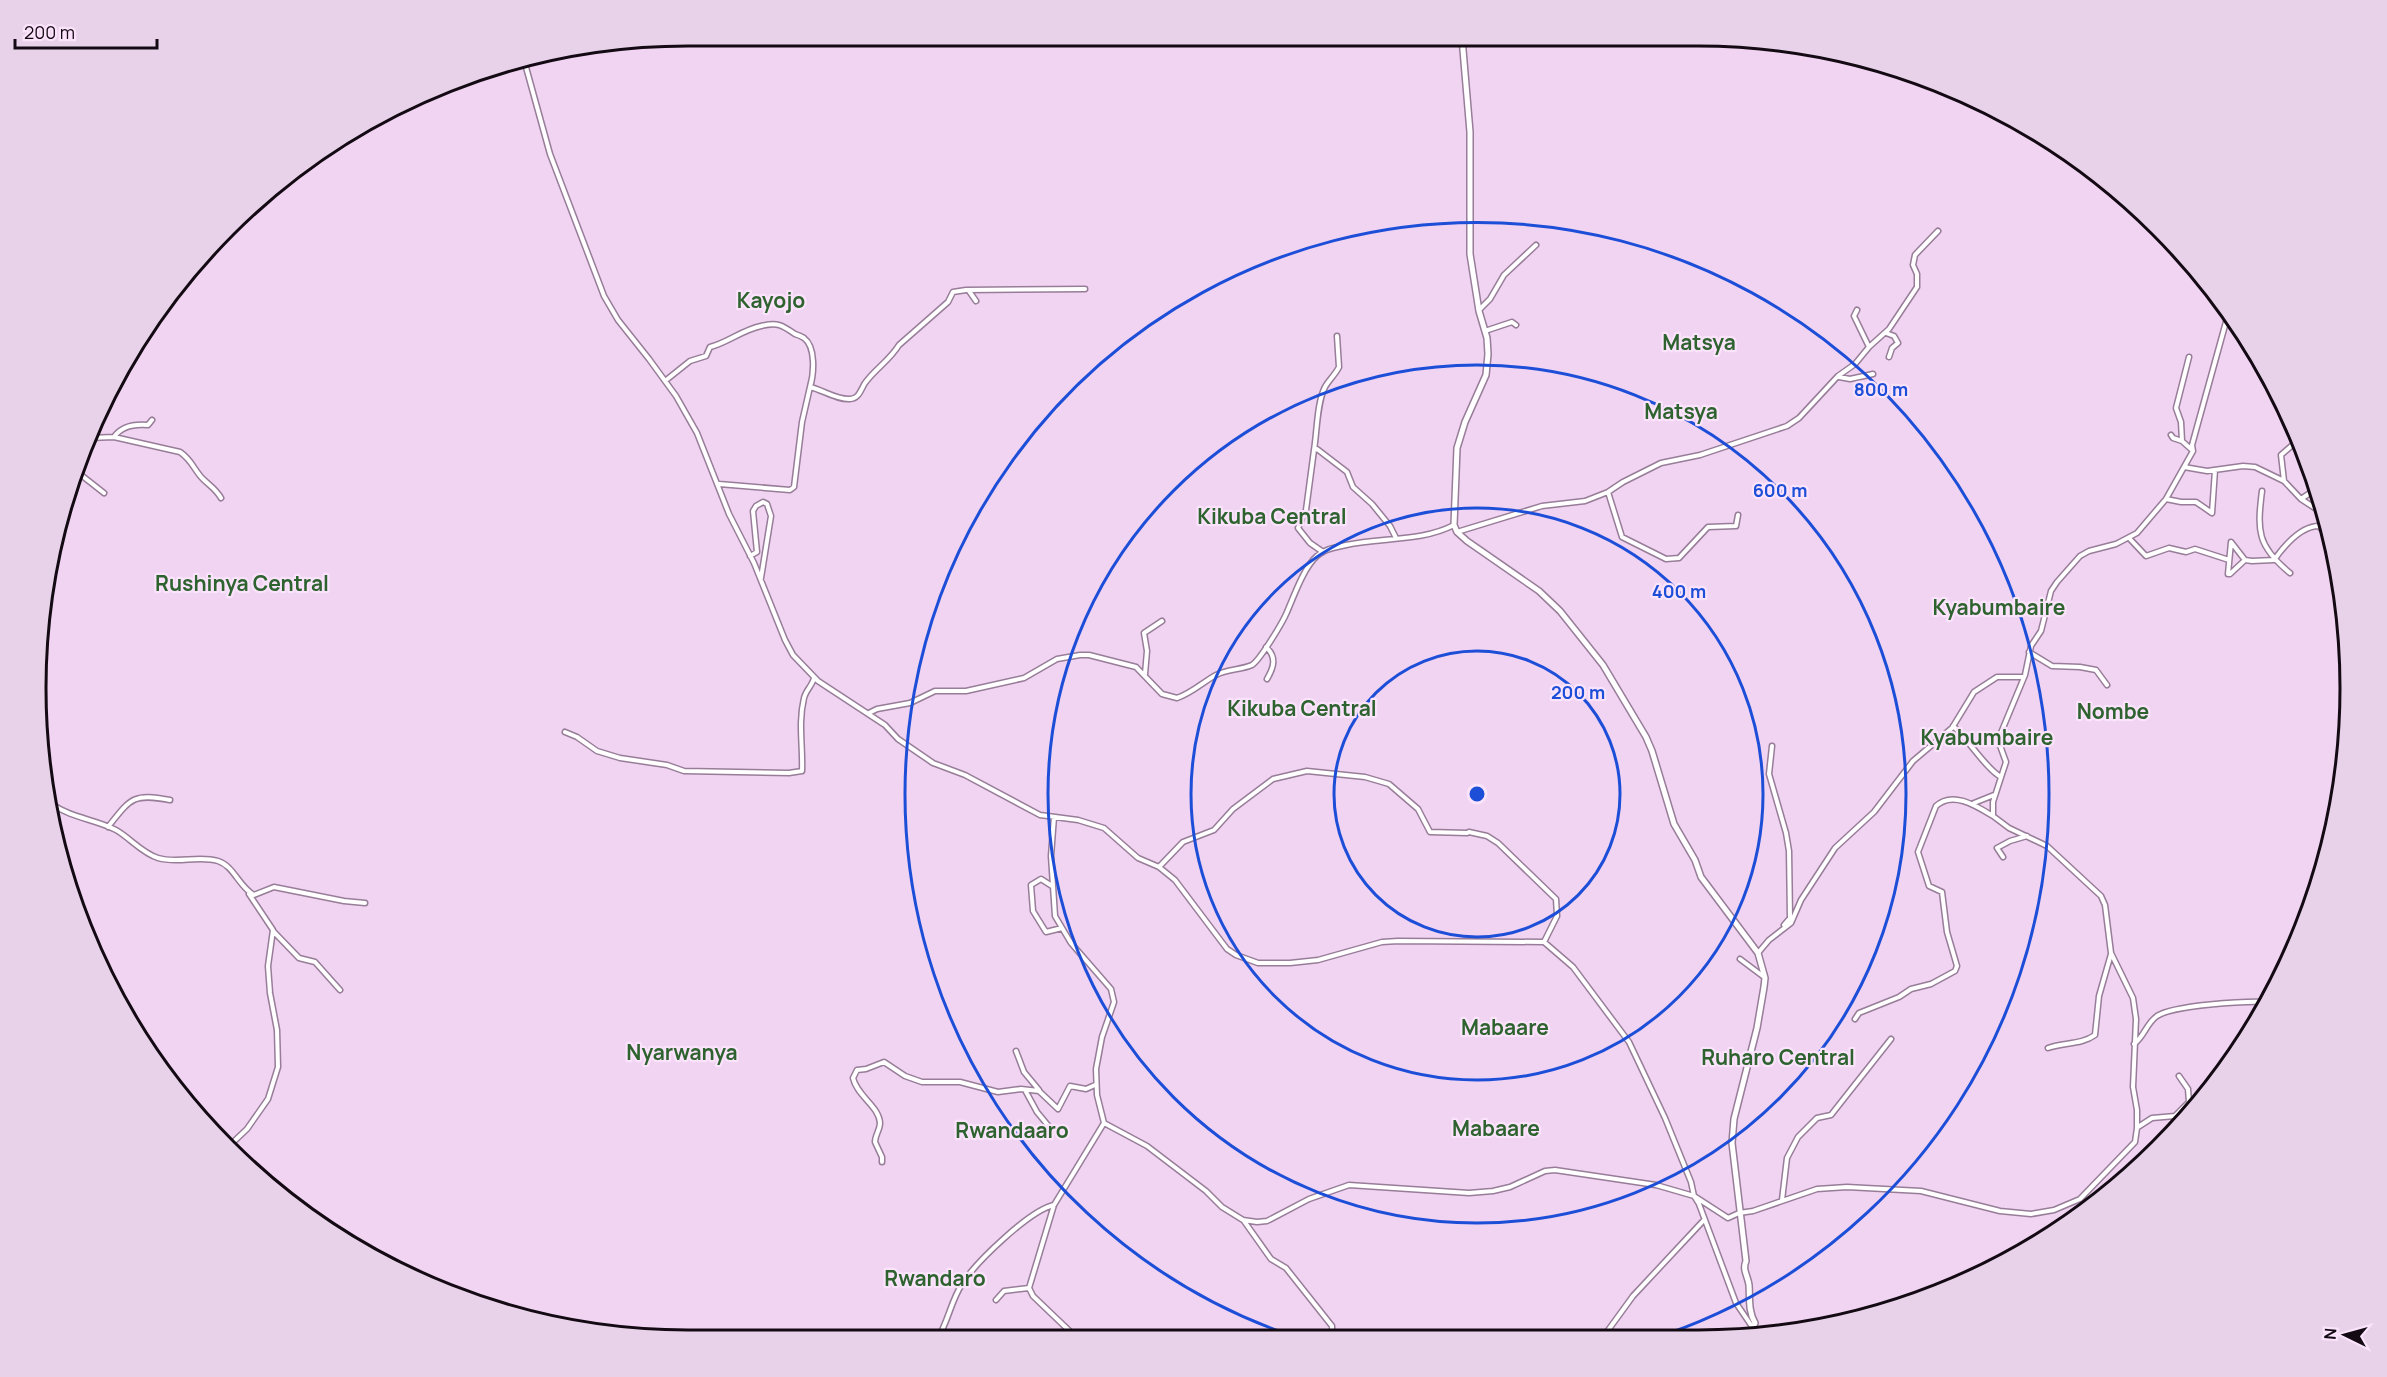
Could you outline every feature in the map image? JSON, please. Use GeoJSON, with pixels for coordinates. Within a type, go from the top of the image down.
{"type":"FeatureCollection","features":[{"type":"Feature","properties":{"kind":"street"},"geometry":{"type":"LineString","coordinates":[[1463,46],[1470,132],[1470,254],[1488,354],[1486,375],[1465,422],[1457,448],[1454,525],[1458,532],[1539,591],[1560,611],[1603,664],[1646,737],[1674,824],[1695,860],[1701,877],[1758,953],[1765,978],[1757,1028],[1732,1131],[1738,1213],[1746,1261],[1744,1266],[1749,1281],[1749,1307],[1755,1323],[1753,1328]]}},
{"type":"Feature","properties":{"kind":"street"},"geometry":{"type":"LineString","coordinates":[[526,67],[550,154],[598,282],[618,320],[664,381],[697,433],[729,514],[750,556],[789,648],[814,677],[826,689],[885,724],[898,738],[933,763],[965,775],[1040,815],[1078,820],[1104,828],[1138,858],[1159,867],[1182,887],[1227,949],[1258,963],[1318,960],[1382,942],[1544,942],[1573,967],[1629,1042],[1678,1148],[1694,1196],[1736,1303],[1753,1328]]}},
{"type":"Feature","properties":{"kind":"street"},"geometry":{"type":"LineString","coordinates":[[1458,532],[1533,508],[1585,501],[1608,492],[1661,463],[1700,455],[1787,426],[1799,418],[1838,376],[1855,364],[1869,347],[1889,329],[1917,287],[1917,274],[1913,265],[1915,255],[1938,231]]}},
{"type":"Feature","properties":{"kind":"street"},"geometry":{"type":"LineString","coordinates":[[1479,311],[1490,299],[1504,276],[1536,245]]}},
{"type":"Feature","properties":{"kind":"street"},"geometry":{"type":"LineString","coordinates":[[810,387],[838,397],[856,398],[865,383],[899,345],[948,302],[953,292],[1085,289]]}},
{"type":"Feature","properties":{"kind":"street"},"geometry":{"type":"LineString","coordinates":[[966,290],[972,292],[976,301]]}},
{"type":"Feature","properties":{"kind":"street"},"geometry":{"type":"LineString","coordinates":[[1857,310],[1854,316],[1869,347]]}},
{"type":"Feature","properties":{"kind":"street"},"geometry":{"type":"LineString","coordinates":[[1485,331],[1512,322],[1516,325]]}},
{"type":"Feature","properties":{"kind":"street"},"geometry":{"type":"LineString","coordinates":[[1993,816],[1995,795],[2006,762],[1998,740],[2024,677],[2030,652],[2044,622],[2052,591],[2069,567],[2089,551],[2129,538],[2145,525],[2166,499],[2193,450],[2192,445],[2226,323]]}},
{"type":"Feature","properties":{"kind":"street"},"geometry":{"type":"LineString","coordinates":[[664,381],[690,361],[706,356],[710,347],[718,346],[727,339],[751,329],[777,324],[785,325],[804,338],[811,348],[813,377],[802,422],[794,487],[790,490],[777,490],[718,484]]}},
{"type":"Feature","properties":{"kind":"street"},"geometry":{"type":"LineString","coordinates":[[1885,333],[1894,336],[1899,343],[1892,348],[1889,357]]}},
{"type":"Feature","properties":{"kind":"street"},"geometry":{"type":"LineString","coordinates":[[1324,552],[1311,544],[1298,528],[1306,510],[1317,437],[1318,412],[1324,389],[1340,368],[1337,336]]}},
{"type":"Feature","properties":{"kind":"street"},"geometry":{"type":"LineString","coordinates":[[2182,441],[2181,422],[2176,408],[2189,357]]}},
{"type":"Feature","properties":{"kind":"street"},"geometry":{"type":"LineString","coordinates":[[1838,376],[1850,379],[1873,374]]}},
{"type":"Feature","properties":{"kind":"street"},"geometry":{"type":"LineString","coordinates":[[114,437],[116,433],[133,424],[148,425],[153,420]]}},
{"type":"Feature","properties":{"kind":"street"},"geometry":{"type":"LineString","coordinates":[[2170,435],[2193,450]]}},
{"type":"Feature","properties":{"kind":"street"},"geometry":{"type":"LineString","coordinates":[[98,438],[114,437],[180,452],[190,458],[202,479],[211,484],[221,498]]}},
{"type":"Feature","properties":{"kind":"street"},"geometry":{"type":"LineString","coordinates":[[2284,481],[2282,456],[2293,445]]}},
{"type":"Feature","properties":{"kind":"street"},"geometry":{"type":"LineString","coordinates":[[1314,450],[1317,449],[1347,472],[1353,487],[1372,504],[1390,526],[1396,538]]}},
{"type":"Feature","properties":{"kind":"street"},"geometry":{"type":"LineString","coordinates":[[2184,467],[2208,471],[2243,466],[2255,467],[2284,481],[2301,499],[2314,508]]}},
{"type":"Feature","properties":{"kind":"street"},"geometry":{"type":"LineString","coordinates":[[2166,499],[2196,502],[2212,513],[2215,470]]}},
{"type":"Feature","properties":{"kind":"street"},"geometry":{"type":"LineString","coordinates":[[83,476],[104,493]]}},
{"type":"Feature","properties":{"kind":"street"},"geometry":{"type":"LineString","coordinates":[[1608,492],[1622,537],[1666,559],[1679,558],[1708,527],[1736,526],[1738,515]]}},
{"type":"Feature","properties":{"kind":"street"},"geometry":{"type":"LineString","coordinates":[[2262,492],[2258,526],[2261,536],[2274,560],[2290,573]]}},
{"type":"Feature","properties":{"kind":"street"},"geometry":{"type":"LineString","coordinates":[[2301,499],[2310,493]]}},
{"type":"Feature","properties":{"kind":"street"},"geometry":{"type":"LineString","coordinates":[[750,556],[757,552],[753,511],[763,502],[767,504],[771,516],[760,579]]}},
{"type":"Feature","properties":{"kind":"street"},"geometry":{"type":"LineString","coordinates":[[868,713],[910,703],[935,692],[966,691],[1024,678],[1057,659],[1080,655],[1089,655],[1136,667],[1162,694],[1177,698],[1219,673],[1252,664],[1266,648],[1287,613],[1289,603],[1307,568],[1317,555],[1332,547],[1439,533],[1454,525]]}},
{"type":"Feature","properties":{"kind":"street"},"geometry":{"type":"LineString","coordinates":[[2274,560],[2284,546],[2312,526],[2320,528]]}},
{"type":"Feature","properties":{"kind":"street"},"geometry":{"type":"LineString","coordinates":[[2129,538],[2146,556],[2169,548],[2186,552],[2195,549],[2229,561]]}},
{"type":"Feature","properties":{"kind":"street"},"geometry":{"type":"LineString","coordinates":[[2245,560],[2239,568],[2229,574],[2231,542],[2245,560],[2274,560]]}},
{"type":"Feature","properties":{"kind":"street"},"geometry":{"type":"LineString","coordinates":[[1145,675],[1147,651],[1144,633],[1162,621]]}},
{"type":"Feature","properties":{"kind":"street"},"geometry":{"type":"LineString","coordinates":[[1266,648],[1274,660],[1267,679]]}},
{"type":"Feature","properties":{"kind":"street"},"geometry":{"type":"LineString","coordinates":[[2030,652],[2052,666],[2096,670],[2106,685]]}},
{"type":"Feature","properties":{"kind":"street"},"geometry":{"type":"LineString","coordinates":[[566,732],[597,752],[667,765],[684,771],[789,773],[802,771],[801,711],[804,695],[812,686],[814,677]]}},
{"type":"Feature","properties":{"kind":"street"},"geometry":{"type":"LineString","coordinates":[[1778,933],[1791,923],[1801,900],[1835,848],[1874,812],[1913,761],[1953,726],[1974,692],[1994,677],[2024,677]]}},
{"type":"Feature","properties":{"kind":"street"},"geometry":{"type":"LineString","coordinates":[[1953,726],[1975,748],[1994,773],[2001,777]]}},
{"type":"Feature","properties":{"kind":"street"},"geometry":{"type":"LineString","coordinates":[[1758,953],[1790,918],[1786,833],[1769,774],[1772,746]]}},
{"type":"Feature","properties":{"kind":"street"},"geometry":{"type":"LineString","coordinates":[[1159,867],[1183,842],[1214,830],[1233,809],[1273,779],[1307,771],[1365,777],[1389,784],[1400,793],[1418,809],[1430,832],[1467,833],[1469,831],[1487,836],[1498,843],[1556,899],[1557,916],[1544,942]]}},
{"type":"Feature","properties":{"kind":"street"},"geometry":{"type":"LineString","coordinates":[[1855,1019],[1859,1013],[1899,997],[1911,989],[1931,984],[1956,970],[1947,932],[1942,892],[1929,886],[1918,852],[1936,806],[1940,802],[1946,800],[1973,803],[1995,795]]}},
{"type":"Feature","properties":{"kind":"street"},"geometry":{"type":"LineString","coordinates":[[108,827],[128,803],[139,796],[171,800]]}},
{"type":"Feature","properties":{"kind":"street"},"geometry":{"type":"LineString","coordinates":[[1243,1220],[1267,1221],[1309,1199],[1349,1185],[1469,1193],[1510,1187],[1545,1171],[1554,1170],[1656,1185],[1694,1196],[1728,1218],[1738,1213],[1753,1211],[1782,1200],[1828,1188],[1888,1187],[1921,1191],[2000,1211],[2031,1214],[2054,1210],[2080,1199],[2135,1142],[2137,1110],[2133,1087],[2136,1019],[2133,998],[2111,954],[2105,905],[2101,896],[2048,846],[2009,828],[1973,803]]}},
{"type":"Feature","properties":{"kind":"street"},"geometry":{"type":"LineString","coordinates":[[58,808],[108,827],[158,858],[181,860],[204,858],[223,863],[247,891],[273,930],[299,958],[315,962],[340,990]]}},
{"type":"Feature","properties":{"kind":"street"},"geometry":{"type":"LineString","coordinates":[[1054,817],[1051,856],[1055,916],[1071,943],[1106,982],[1114,1002],[1099,1050],[1096,1084],[1104,1123],[1147,1146],[1206,1191],[1222,1207],[1243,1220],[1271,1259],[1286,1268],[1332,1326],[1332,1330]]}},
{"type":"Feature","properties":{"kind":"street"},"geometry":{"type":"LineString","coordinates":[[2002,857],[1997,848],[2027,836]]}},
{"type":"Feature","properties":{"kind":"street"},"geometry":{"type":"LineString","coordinates":[[1052,886],[1041,879],[1031,885],[1033,911],[1046,932],[1062,928]]}},
{"type":"Feature","properties":{"kind":"street"},"geometry":{"type":"LineString","coordinates":[[247,891],[256,895],[274,887],[365,903]]}},
{"type":"Feature","properties":{"kind":"street"},"geometry":{"type":"LineString","coordinates":[[234,1141],[247,1129],[268,1099],[278,1067],[277,1030],[268,966],[273,930]]}},
{"type":"Feature","properties":{"kind":"street"},"geometry":{"type":"LineString","coordinates":[[2048,1048],[2069,1042],[2086,1042],[2096,1035],[2099,996],[2111,954]]}},
{"type":"Feature","properties":{"kind":"street"},"geometry":{"type":"LineString","coordinates":[[1740,959],[1765,978]]}},
{"type":"Feature","properties":{"kind":"street"},"geometry":{"type":"LineString","coordinates":[[2134,1044],[2140,1040],[2150,1022],[2169,1011],[2258,1002]]}},
{"type":"Feature","properties":{"kind":"street"},"geometry":{"type":"LineString","coordinates":[[1782,1200],[1787,1158],[1798,1137],[1817,1118],[1831,1115],[1890,1040]]}},
{"type":"Feature","properties":{"kind":"street"},"geometry":{"type":"LineString","coordinates":[[1016,1051],[1024,1072],[1039,1091],[1058,1109],[1070,1086],[1086,1089],[1096,1084]]}},
{"type":"Feature","properties":{"kind":"street"},"geometry":{"type":"LineString","coordinates":[[882,1162],[882,1156],[875,1142],[880,1127],[879,1120],[872,1107],[862,1098],[856,1088],[853,1078],[857,1070],[884,1062],[918,1082],[960,1082],[998,1092],[1039,1091]]}},
{"type":"Feature","properties":{"kind":"street"},"geometry":{"type":"LineString","coordinates":[[2137,1128],[2152,1118],[2175,1116],[2189,1102],[2188,1089],[2180,1076]]}},
{"type":"Feature","properties":{"kind":"street"},"geometry":{"type":"LineString","coordinates":[[1025,1090],[1037,1112],[1051,1129]]}},
{"type":"Feature","properties":{"kind":"street"},"geometry":{"type":"LineString","coordinates":[[1069,1330],[1033,1296],[1029,1288],[1054,1205],[1104,1123]]}},
{"type":"Feature","properties":{"kind":"street"},"geometry":{"type":"LineString","coordinates":[[941,1330],[962,1283],[977,1265],[1025,1221],[1045,1207],[1054,1205]]}},
{"type":"Feature","properties":{"kind":"street"},"geometry":{"type":"LineString","coordinates":[[1608,1330],[1633,1296],[1704,1220]]}},
{"type":"Feature","properties":{"kind":"street"},"geometry":{"type":"LineString","coordinates":[[996,1299],[1004,1291],[1029,1288]]}},
{"type":"Feature","properties":{"kind":"district","name":"Kayojo"},"geometry":{"type":"Point","coordinates":[771,301]}},
{"type":"Feature","properties":{"kind":"district","name":"Matsya"},"geometry":{"type":"Point","coordinates":[1699,343]}},
{"type":"Feature","properties":{"kind":"district","name":"Matsya"},"geometry":{"type":"Point","coordinates":[1681,412]}},
{"type":"Feature","properties":{"kind":"district","name":"Kikuba Central"},"geometry":{"type":"Point","coordinates":[1272,517]}},
{"type":"Feature","properties":{"kind":"district","name":"Rushinya Central"},"geometry":{"type":"Point","coordinates":[242,584]}},
{"type":"Feature","properties":{"kind":"district","name":"Kyabumbaire"},"geometry":{"type":"Point","coordinates":[1999,608]}},
{"type":"Feature","properties":{"kind":"district","name":"Kikuba Central"},"geometry":{"type":"Point","coordinates":[1302,709]}},
{"type":"Feature","properties":{"kind":"district","name":"Nombe"},"geometry":{"type":"Point","coordinates":[2113,712]}},
{"type":"Feature","properties":{"kind":"district","name":"Kyabumbaire"},"geometry":{"type":"Point","coordinates":[1987,738]}},
{"type":"Feature","properties":{"kind":"district","name":"Mabaare"},"geometry":{"type":"Point","coordinates":[1505,1028]}},
{"type":"Feature","properties":{"kind":"district","name":"Nyarwanya"},"geometry":{"type":"Point","coordinates":[682,1053]}},
{"type":"Feature","properties":{"kind":"district","name":"Ruharo Central"},"geometry":{"type":"Point","coordinates":[1778,1058]}},
{"type":"Feature","properties":{"kind":"district","name":"Mabaare"},"geometry":{"type":"Point","coordinates":[1496,1129]}},
{"type":"Feature","properties":{"kind":"district","name":"Rwandaaro"},"geometry":{"type":"Point","coordinates":[1012,1131]}},
{"type":"Feature","properties":{"kind":"district","name":"Rwandaro"},"geometry":{"type":"Point","coordinates":[935,1279]}}]}
